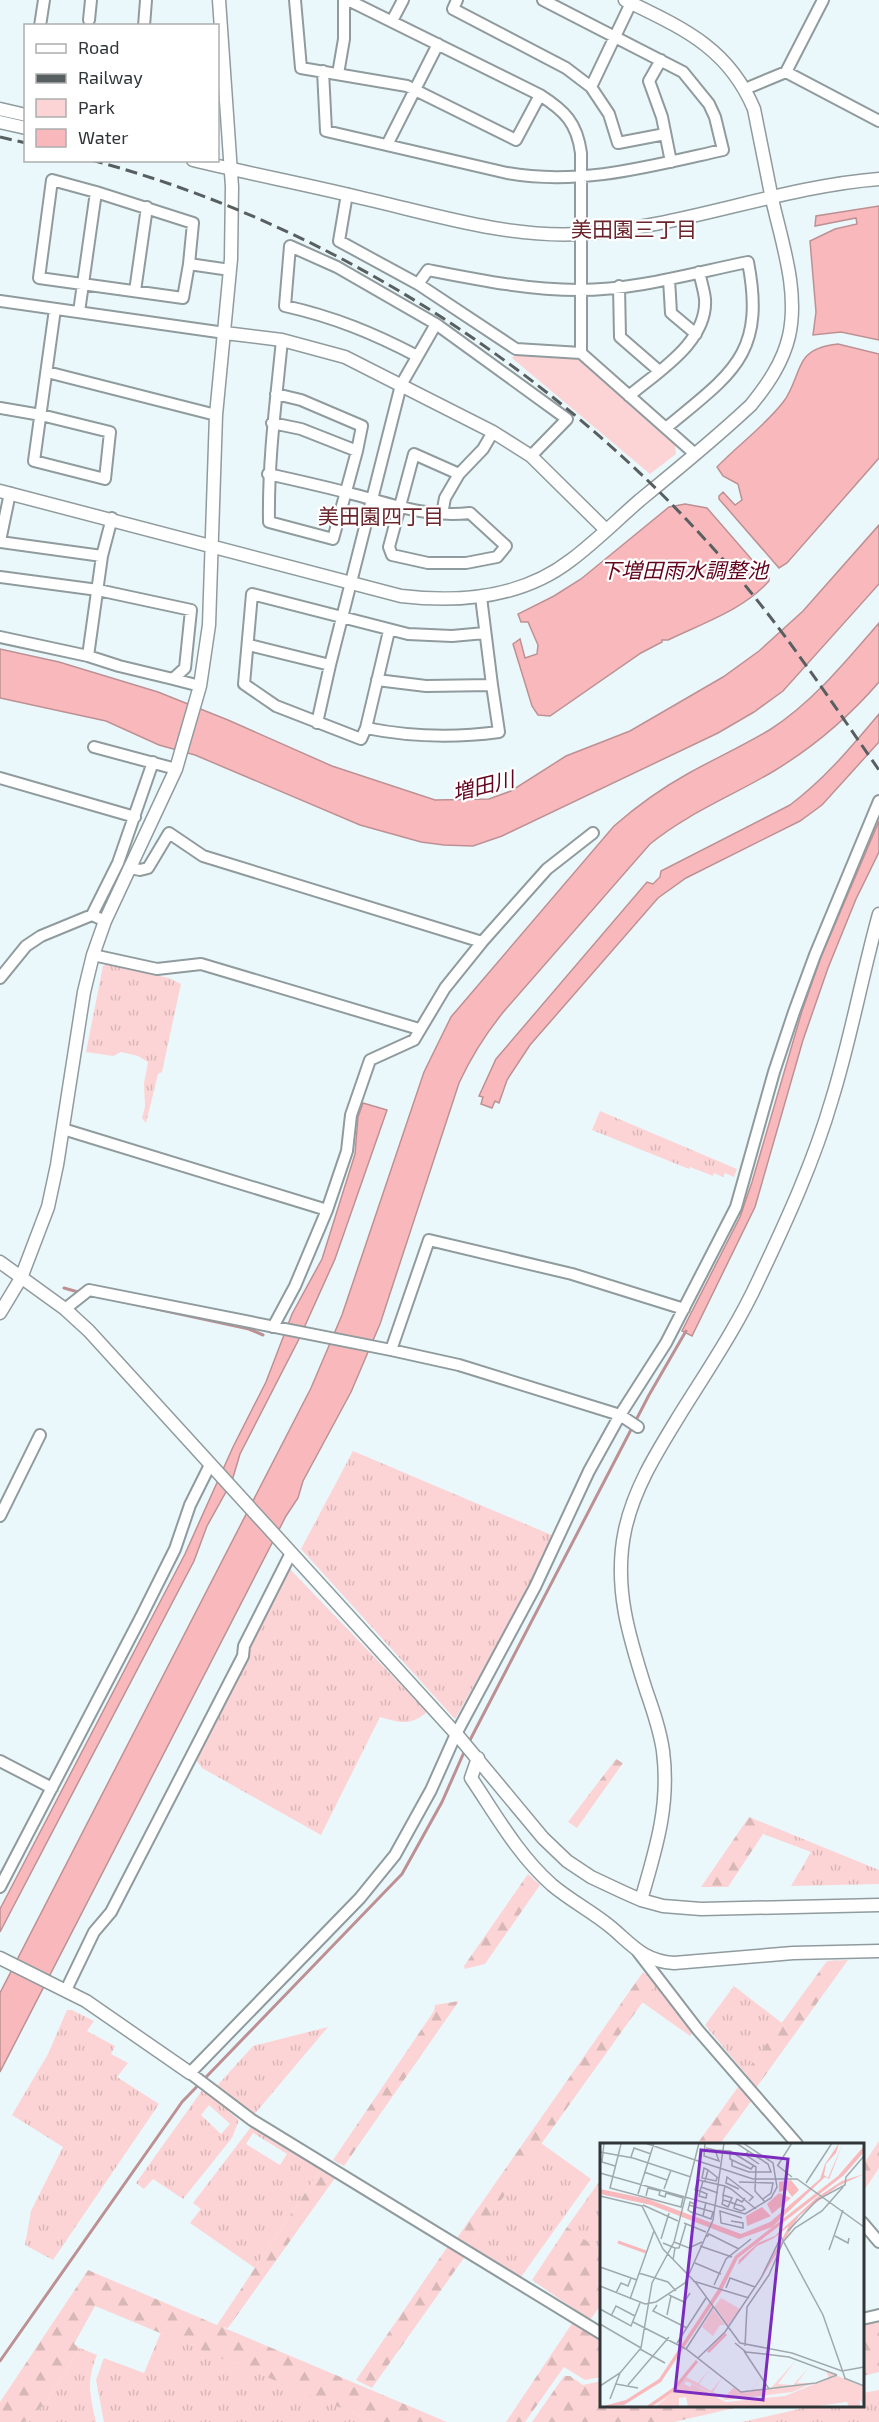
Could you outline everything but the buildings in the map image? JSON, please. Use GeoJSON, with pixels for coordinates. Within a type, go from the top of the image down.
{"type":"FeatureCollection","features":[{"type":"Feature","properties":{"kind":"street"},"geometry":{"type":"LineString","coordinates":[[40,24],[44,0]]}},
{"type":"Feature","properties":{"kind":"street"},"geometry":{"type":"LineString","coordinates":[[89,20],[92,0]]}},
{"type":"Feature","properties":{"kind":"street"},"geometry":{"type":"LineString","coordinates":[[144,24],[146,0]]}},
{"type":"Feature","properties":{"kind":"street"},"geometry":{"type":"LineString","coordinates":[[0,1313],[21,1278],[48,1207],[63,1129],[84,992],[93,955],[105,921],[177,765],[199,691],[208,625],[216,415],[225,333],[232,225],[219,0]]}},
{"type":"Feature","properties":{"kind":"street"},"geometry":{"type":"LineString","coordinates":[[296,0],[301,68],[415,89],[516,140],[540,95]]}},
{"type":"Feature","properties":{"kind":"street"},"geometry":{"type":"LineString","coordinates":[[338,74],[344,39],[346,0],[540,95],[555,105],[575,129],[580,153],[581,353]]}},
{"type":"Feature","properties":{"kind":"street"},"geometry":{"type":"LineString","coordinates":[[392,21],[403,0]]}},
{"type":"Feature","properties":{"kind":"street"},"geometry":{"type":"LineString","coordinates":[[457,0],[453,9],[566,68],[591,87],[609,114],[618,143],[665,134]]}},
{"type":"Feature","properties":{"kind":"street"},"geometry":{"type":"LineString","coordinates":[[323,71],[326,132],[529,177],[580,178],[626,172],[723,150],[715,117],[701,92],[683,72],[543,0]]}},
{"type":"Feature","properties":{"kind":"street"},"geometry":{"type":"LineString","coordinates":[[745,89],[786,72],[823,0]]}},
{"type":"Feature","properties":{"kind":"street"},"geometry":{"type":"LineString","coordinates":[[102,556],[0,542],[5,492],[352,581],[401,596],[452,600],[481,597],[525,585],[570,561],[751,405],[774,373],[786,345],[792,292],[754,109],[745,89],[727,63],[705,43],[628,2],[616,36],[591,87]]}},
{"type":"Feature","properties":{"kind":"street"},"geometry":{"type":"LineString","coordinates":[[387,145],[438,44]]}},
{"type":"Feature","properties":{"kind":"street"},"geometry":{"type":"LineString","coordinates":[[661,60],[649,81],[657,102],[671,162]]}},
{"type":"Feature","properties":{"kind":"street"},"geometry":{"type":"LineString","coordinates":[[786,72],[879,122]]}},
{"type":"Feature","properties":{"kind":"street"},"geometry":{"type":"LineString","coordinates":[[0,109],[24,115]]}},
{"type":"Feature","properties":{"kind":"street"},"geometry":{"type":"LineString","coordinates":[[0,122],[24,128]]}},
{"type":"Feature","properties":{"kind":"street"},"geometry":{"type":"LineString","coordinates":[[202,162],[491,227],[549,234],[581,234],[635,227],[840,184],[879,179]]}},
{"type":"Feature","properties":{"kind":"street"},"geometry":{"type":"LineString","coordinates":[[52,180],[96,192],[193,223],[183,298],[39,278],[52,180]]}},
{"type":"Feature","properties":{"kind":"street"},"geometry":{"type":"LineString","coordinates":[[79,312],[96,192]]}},
{"type":"Feature","properties":{"kind":"street"},"geometry":{"type":"LineString","coordinates":[[347,194],[339,241],[418,284],[516,349],[581,353],[695,454]]}},
{"type":"Feature","properties":{"kind":"street"},"geometry":{"type":"LineString","coordinates":[[135,291],[147,207]]}},
{"type":"Feature","properties":{"kind":"street"},"geometry":{"type":"LineString","coordinates":[[417,356],[372,333],[320,314],[285,306],[290,246],[336,267],[436,324],[567,418],[531,456]]}},
{"type":"Feature","properties":{"kind":"street"},"geometry":{"type":"LineString","coordinates":[[418,284],[429,270],[503,285],[582,290],[669,279],[748,262],[754,308],[751,333],[739,361],[718,384],[666,428]]}},
{"type":"Feature","properties":{"kind":"street"},"geometry":{"type":"LineString","coordinates":[[189,264],[230,270]]}},
{"type":"Feature","properties":{"kind":"street"},"geometry":{"type":"LineString","coordinates":[[629,396],[685,348],[696,334],[702,319],[705,300],[699,272]]}},
{"type":"Feature","properties":{"kind":"street"},"geometry":{"type":"LineString","coordinates":[[669,279],[671,313],[696,334]]}},
{"type":"Feature","properties":{"kind":"street"},"geometry":{"type":"LineString","coordinates":[[620,286],[620,337],[658,370]]}},
{"type":"Feature","properties":{"kind":"street"},"geometry":{"type":"LineString","coordinates":[[0,301],[282,340],[345,357],[493,432],[531,456],[606,530]]}},
{"type":"Feature","properties":{"kind":"street"},"geometry":{"type":"LineString","coordinates":[[0,408],[41,415],[110,432],[105,479],[34,461],[41,415],[47,372],[55,309]]}},
{"type":"Feature","properties":{"kind":"street"},"geometry":{"type":"LineString","coordinates":[[317,723],[401,385],[436,324]]}},
{"type":"Feature","properties":{"kind":"street"},"geometry":{"type":"LineString","coordinates":[[276,394],[300,400],[362,426],[333,539],[269,522],[268,474],[272,423],[282,340]]}},
{"type":"Feature","properties":{"kind":"street"},"geometry":{"type":"LineString","coordinates":[[47,372],[216,415]]}},
{"type":"Feature","properties":{"kind":"street"},"geometry":{"type":"LineString","coordinates":[[272,423],[301,429],[357,451]]}},
{"type":"Feature","properties":{"kind":"street"},"geometry":{"type":"LineString","coordinates":[[442,514],[445,498],[459,474],[483,449],[493,432]]}},
{"type":"Feature","properties":{"kind":"street"},"geometry":{"type":"LineString","coordinates":[[268,474],[346,492],[399,507],[430,514],[471,513],[506,546],[497,557],[466,563],[428,563],[392,555],[389,547],[399,507],[414,454],[459,474]]}},
{"type":"Feature","properties":{"kind":"street"},"geometry":{"type":"LineString","coordinates":[[88,656],[102,556],[112,518]]}},
{"type":"Feature","properties":{"kind":"street"},"geometry":{"type":"LineString","coordinates":[[0,577],[98,590],[191,610],[185,668],[174,679]]}},
{"type":"Feature","properties":{"kind":"street"},"geometry":{"type":"LineString","coordinates":[[389,631],[366,728],[361,739],[276,706],[244,684],[252,594],[389,631],[431,636],[485,633]]}},
{"type":"Feature","properties":{"kind":"street"},"geometry":{"type":"LineString","coordinates":[[366,728],[426,737],[466,737],[499,732],[481,597]]}},
{"type":"Feature","properties":{"kind":"street"},"geometry":{"type":"LineString","coordinates":[[0,637],[88,656],[136,671],[174,679],[199,691]]}},
{"type":"Feature","properties":{"kind":"street"},"geometry":{"type":"LineString","coordinates":[[249,645],[330,665]]}},
{"type":"Feature","properties":{"kind":"street"},"geometry":{"type":"LineString","coordinates":[[377,680],[426,687],[492,685]]}},
{"type":"Feature","properties":{"kind":"street"},"geometry":{"type":"LineString","coordinates":[[94,747],[153,762],[177,765]]}},
{"type":"Feature","properties":{"kind":"street"},"geometry":{"type":"LineString","coordinates":[[0,978],[26,946],[40,936],[92,915],[118,863],[153,762]]}},
{"type":"Feature","properties":{"kind":"street"},"geometry":{"type":"LineString","coordinates":[[0,778],[135,817]]}},
{"type":"Feature","properties":{"kind":"street"},"geometry":{"type":"LineString","coordinates":[[192,2075],[360,1898],[395,1855],[426,1799],[535,1587],[590,1471],[666,1343],[736,1207],[774,1072],[798,1002],[879,801]]}},
{"type":"Feature","properties":{"kind":"street"},"geometry":{"type":"LineString","coordinates":[[130,868],[140,870],[148,868],[169,833],[203,856],[482,942]]}},
{"type":"Feature","properties":{"kind":"street"},"geometry":{"type":"LineString","coordinates":[[275,1327],[327,1210],[347,1151],[351,1115],[370,1060],[414,1040],[445,988],[482,942],[547,869],[593,833]]}},
{"type":"Feature","properties":{"kind":"street"},"geometry":{"type":"LineString","coordinates":[[641,1900],[662,1827],[665,1809],[665,1775],[663,1749],[657,1721],[631,1641],[623,1606],[621,1553],[628,1517],[646,1473],[729,1336],[758,1282],[806,1176],[832,1100],[879,914]]}},
{"type":"Feature","properties":{"kind":"street"},"geometry":{"type":"LineString","coordinates":[[92,915],[105,921]]}},
{"type":"Feature","properties":{"kind":"street"},"geometry":{"type":"LineString","coordinates":[[93,955],[157,969],[201,964],[419,1029]]}},
{"type":"Feature","properties":{"kind":"street"},"geometry":{"type":"LineString","coordinates":[[63,1129],[327,1210]]}},
{"type":"Feature","properties":{"kind":"street"},"geometry":{"type":"LineString","coordinates":[[391,1350],[429,1240],[572,1274],[684,1309]]}},
{"type":"Feature","properties":{"kind":"street"},"geometry":{"type":"LineString","coordinates":[[0,1262],[65,1309],[89,1331],[458,1736],[536,1830],[567,1861],[591,1877],[641,1900],[663,1906],[700,1909],[879,1905]]}},
{"type":"Feature","properties":{"kind":"street"},"geometry":{"type":"LineString","coordinates":[[65,1309],[89,1290],[379,1347],[459,1365],[622,1416],[639,1427]]}},
{"type":"Feature","properties":{"kind":"street"},"geometry":{"type":"LineString","coordinates":[[0,1516],[40,1436]]}},
{"type":"Feature","properties":{"kind":"street"},"geometry":{"type":"LineString","coordinates":[[0,1887],[171,1558],[190,1504],[212,1467]]}},
{"type":"Feature","properties":{"kind":"street"},"geometry":{"type":"LineString","coordinates":[[61,1987],[94,1932],[111,1912],[243,1656],[244,1646],[291,1553]]}},
{"type":"Feature","properties":{"kind":"street"},"geometry":{"type":"LineString","coordinates":[[475,1755],[471,1778],[518,1848],[551,1884],[646,1955],[659,1980],[698,2030],[795,2143]]}},
{"type":"Feature","properties":{"kind":"street"},"geometry":{"type":"LineString","coordinates":[[0,1761],[52,1788]]}},
{"type":"Feature","properties":{"kind":"street"},"geometry":{"type":"LineString","coordinates":[[646,1955],[685,1963],[793,1953],[879,1951]]}},
{"type":"Feature","properties":{"kind":"street"},"geometry":{"type":"LineString","coordinates":[[646,1955],[659,1980]]}},
{"type":"Feature","properties":{"kind":"street"},"geometry":{"type":"LineString","coordinates":[[0,1959],[61,1987],[192,2075],[252,2120],[600,2333]]}},
{"type":"Feature","properties":{"kind":"street"},"geometry":{"type":"LineString","coordinates":[[864,2224],[879,2242]]}},
{"type":"Feature","properties":{"kind":"street"},"geometry":{"type":"LineString","coordinates":[[864,2319],[879,2315]]}},
{"type":"Feature","properties":{"kind":"green space"},"geometry":{"type":"Polygon","coordinates":[[[516,353],[579,357],[675,444],[676,454],[650,474],[512,358],[516,353]]]}},
{"type":"Feature","properties":{"kind":"green space"},"geometry":{"type":"Polygon","coordinates":[[[106,964],[169,978],[181,984],[162,1072],[158,1074],[146,1123],[142,1118],[145,1107],[144,1083],[148,1062],[138,1056],[121,1052],[113,1056],[86,1052],[103,966],[106,964]]]}},
{"type":"Feature","properties":{"kind":"green space"},"geometry":{"type":"Polygon","coordinates":[[[600,1111],[737,1169],[734,1177],[725,1173],[723,1177],[714,1173],[713,1176],[690,1167],[689,1169],[592,1130],[600,1111]]]}},
{"type":"Feature","properties":{"kind":"green space"},"geometry":{"type":"Polygon","coordinates":[[[353,1451],[554,1536],[506,1629],[455,1719],[301,1549],[353,1451]]]}},
{"type":"Feature","properties":{"kind":"green space"},"geometry":{"type":"Polygon","coordinates":[[[290,1569],[427,1712],[416,1720],[405,1722],[380,1717],[321,1835],[202,1768],[196,1760],[247,1660],[247,1652],[290,1569]]]}},
{"type":"Feature","properties":{"kind":"green space"},"geometry":{"type":"Polygon","coordinates":[[[616,1759],[623,1763],[577,1828],[568,1822],[616,1759]]]}},
{"type":"Feature","properties":{"kind":"green space"},"geometry":{"type":"Polygon","coordinates":[[[749,1817],[769,1825],[728,1887],[701,1887],[749,1817]]]}},
{"type":"Feature","properties":{"kind":"green space"},"geometry":{"type":"Polygon","coordinates":[[[769,1825],[879,1870],[879,1884],[791,1886],[811,1852],[763,1834],[769,1825]]]}},
{"type":"Feature","properties":{"kind":"green space"},"geometry":{"type":"Polygon","coordinates":[[[528,1874],[540,1885],[485,1964],[465,1969],[464,1966],[528,1874]]]}},
{"type":"Feature","properties":{"kind":"green space"},"geometry":{"type":"Polygon","coordinates":[[[848,1960],[756,2088],[745,2073],[827,1961],[848,1960]]]}},
{"type":"Feature","properties":{"kind":"green space"},"geometry":{"type":"Polygon","coordinates":[[[643,1972],[652,1979],[655,1985],[469,2245],[457,2238],[643,1972]]]}},
{"type":"Feature","properties":{"kind":"green space"},"geometry":{"type":"Polygon","coordinates":[[[655,1985],[693,2032],[690,2036],[642,2002],[655,1985]]]}},
{"type":"Feature","properties":{"kind":"green space"},"geometry":{"type":"Polygon","coordinates":[[[734,1986],[782,2023],[745,2073],[705,2025],[734,1986]]]}},
{"type":"Feature","properties":{"kind":"green space"},"geometry":{"type":"Polygon","coordinates":[[[459,2001],[344,2166],[333,2160],[434,2011],[435,2005],[459,2001]]]}},
{"type":"Feature","properties":{"kind":"green space"},"geometry":{"type":"Polygon","coordinates":[[[67,2010],[72,2010],[94,2021],[87,2031],[115,2046],[111,2054],[128,2063],[117,2077],[159,2104],[53,2260],[25,2245],[31,2211],[63,2147],[12,2115],[48,2054],[67,2010]]]}},
{"type":"Feature","properties":{"kind":"green space"},"geometry":{"type":"Polygon","coordinates":[[[328,2027],[253,2116],[215,2088],[253,2046],[328,2027]]]}},
{"type":"Feature","properties":{"kind":"green space"},"geometry":{"type":"Polygon","coordinates":[[[738,2087],[752,2100],[721,2143],[698,2143],[738,2087]]]}},
{"type":"Feature","properties":{"kind":"green space"},"geometry":{"type":"Polygon","coordinates":[[[203,2089],[239,2120],[232,2138],[183,2199],[153,2179],[144,2189],[136,2183],[203,2089]],[[209,2105],[201,2115],[221,2134],[230,2124],[209,2105]]]}},
{"type":"Feature","properties":{"kind":"green space"},"geometry":{"type":"Polygon","coordinates":[[[251,2127],[321,2169],[255,2268],[190,2223],[201,2209],[193,2203],[251,2127]],[[253,2133],[246,2144],[280,2165],[287,2154],[253,2133]]]}},
{"type":"Feature","properties":{"kind":"green space"},"geometry":{"type":"Polygon","coordinates":[[[879,2141],[879,2168],[864,2190],[864,2164],[879,2141]]]}},
{"type":"Feature","properties":{"kind":"green space"},"geometry":{"type":"Polygon","coordinates":[[[541,2143],[591,2179],[521,2277],[469,2245],[541,2143]]]}},
{"type":"Feature","properties":{"kind":"green space"},"geometry":{"type":"Polygon","coordinates":[[[321,2169],[335,2178],[228,2328],[222,2327],[447,2422],[375,2422],[95,2306],[74,2344],[80,2348],[45,2404],[24,2422],[0,2422],[0,2402],[88,2270],[217,2325],[321,2169]]]}},
{"type":"Feature","properties":{"kind":"green space"},"geometry":{"type":"Polygon","coordinates":[[[599,2182],[600,2183],[600,2250],[567,2227],[599,2182]]]}},
{"type":"Feature","properties":{"kind":"green space"},"geometry":{"type":"Polygon","coordinates":[[[567,2227],[600,2250],[600,2306],[590,2320],[532,2280],[567,2227]]]}},
{"type":"Feature","properties":{"kind":"green space"},"geometry":{"type":"Polygon","coordinates":[[[448,2246],[466,2255],[372,2388],[356,2380],[448,2246]]]}},
{"type":"Feature","properties":{"kind":"green space"},"geometry":{"type":"Polygon","coordinates":[[[879,2317],[879,2372],[864,2376],[864,2321],[879,2317]]]}},
{"type":"Feature","properties":{"kind":"green space"},"geometry":{"type":"Polygon","coordinates":[[[573,2322],[600,2339],[600,2377],[585,2380],[564,2367],[525,2422],[506,2422],[573,2322]]]}},
{"type":"Feature","properties":{"kind":"green space"},"geometry":{"type":"Polygon","coordinates":[[[161,2332],[375,2422],[104,2422],[96,2380],[104,2358],[144,2373],[161,2332]]]}},
{"type":"Feature","properties":{"kind":"green space"},"geometry":{"type":"Polygon","coordinates":[[[80,2348],[97,2355],[90,2381],[96,2422],[24,2422],[45,2404],[80,2348]]]}},
{"type":"Feature","properties":{"kind":"green space"},"geometry":{"type":"Polygon","coordinates":[[[564,2376],[570,2376],[583,2385],[600,2381],[600,2407],[739,2407],[674,2422],[532,2422],[564,2376]]]}},
{"type":"Feature","properties":{"kind":"green space"},"geometry":{"type":"Polygon","coordinates":[[[879,2390],[879,2422],[742,2422],[808,2407],[864,2407],[864,2393],[879,2390]]]}},
{"type":"Feature","properties":{"kind":"water"},"geometry":{"type":"Polygon","coordinates":[[[879,206],[879,340],[841,332],[813,335],[816,312],[810,241],[835,229],[857,224],[856,218],[815,226],[816,216],[879,206]]]}},
{"type":"Feature","properties":{"kind":"water","name":"下増田雨水調整池"},"geometry":{"type":"Polygon","coordinates":[[[838,344],[879,354],[879,458],[787,563],[779,568],[719,499],[723,492],[735,505],[742,500],[738,484],[723,476],[717,467],[769,419],[784,401],[802,362],[808,355],[820,348],[838,344]]]}},
{"type":"Feature","properties":{"kind":"water","name":"下増田雨水調整池"},"geometry":{"type":"Polygon","coordinates":[[[685,504],[707,508],[767,577],[769,576],[769,581],[735,608],[668,640],[662,640],[550,716],[538,715],[532,706],[513,644],[520,639],[525,658],[537,654],[538,645],[528,622],[521,622],[518,614],[581,579],[669,507],[685,504]]]}},
{"type":"Feature","properties":{"kind":"water"},"geometry":{"type":"Polygon","coordinates":[[[879,525],[879,584],[783,691],[754,712],[718,733],[502,836],[473,846],[421,842],[360,825],[195,755],[159,745],[106,721],[0,698],[0,649],[59,662],[158,692],[332,766],[435,800],[489,799],[511,791],[566,756],[630,731],[723,677],[759,651],[803,611],[879,525]]]}},
{"type":"Feature","properties":{"kind":"water"},"geometry":{"type":"Polygon","coordinates":[[[879,623],[879,682],[867,695],[843,720],[789,762],[695,814],[650,844],[505,1010],[474,1054],[459,1083],[380,1324],[351,1392],[303,1481],[298,1498],[286,1516],[0,2072],[0,1993],[311,1388],[342,1315],[424,1072],[451,1017],[614,826],[669,785],[761,735],[786,718],[828,680],[879,623]]]}},
{"type":"Feature","properties":{"kind":"water"},"geometry":{"type":"Polygon","coordinates":[[[879,714],[879,742],[822,805],[800,821],[686,878],[658,898],[530,1045],[507,1080],[499,1103],[495,1101],[492,1108],[481,1104],[483,1097],[479,1096],[496,1059],[647,882],[653,884],[660,877],[661,871],[790,805],[826,773],[879,714]]]}},
{"type":"Feature","properties":{"kind":"water"},"geometry":{"type":"Polygon","coordinates":[[[879,821],[879,852],[856,899],[828,968],[803,1040],[755,1207],[692,1336],[682,1331],[740,1217],[802,1011],[821,957],[879,821]]]}},
{"type":"Feature","properties":{"kind":"water"},"geometry":{"type":"Polygon","coordinates":[[[363,1103],[387,1110],[335,1259],[299,1339],[240,1454],[232,1481],[207,1526],[194,1561],[0,1932],[0,1909],[185,1554],[233,1447],[266,1382],[292,1314],[322,1259],[355,1154],[358,1117],[363,1103]]]}},
{"type":"Feature","properties":{"kind":"waterway"},"geometry":{"type":"LineString","coordinates":[[64,1288],[78,1292]]}},
{"type":"Feature","properties":{"kind":"waterway"},"geometry":{"type":"LineString","coordinates":[[101,1297],[249,1329],[263,1335]]}},
{"type":"Feature","properties":{"kind":"waterway"},"geometry":{"type":"LineString","coordinates":[[469,1742],[649,1395],[686,1331]]}},
{"type":"Feature","properties":{"kind":"waterway"},"geometry":{"type":"LineString","coordinates":[[0,2361],[182,2102],[402,1874],[442,1802],[465,1750]]}},
{"type":"Feature","properties":{"kind":"railway"},"geometry":{"type":"LineString","coordinates":[[0,137],[24,143]]}},
{"type":"Feature","properties":{"kind":"railway"},"geometry":{"type":"LineString","coordinates":[[97,162],[181,188],[269,224],[355,266],[438,315],[518,370],[592,430],[663,495],[727,564],[787,639],[879,770]]}},
{"type":"Feature","properties":{"kind":"district","name":"美田園三丁目"},"geometry":{"type":"Point","coordinates":[634,228]}},
{"type":"Feature","properties":{"kind":"district","name":"美田園四丁目"},"geometry":{"type":"Point","coordinates":[381,515]}},
{"type":"Feature","properties":{"kind":"water label","name":"増田川"},"geometry":{"type":"Point","coordinates":[483,785]}}]}
